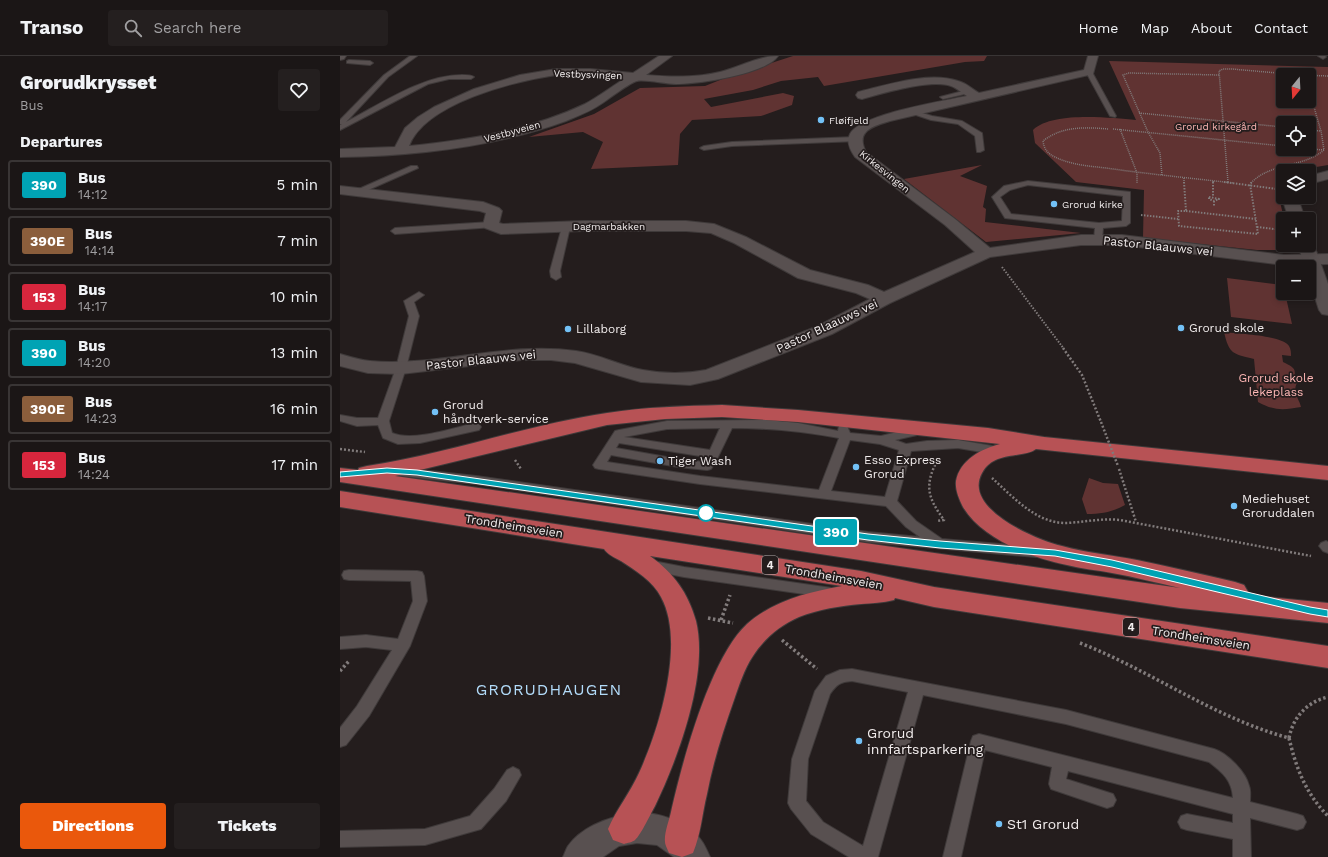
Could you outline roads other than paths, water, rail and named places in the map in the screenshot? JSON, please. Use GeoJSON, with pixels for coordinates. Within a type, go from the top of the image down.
{"type":"FeatureCollection","features":[{"type":"Feature","properties":{"kind":"highway"},"geometry":{"type":"LineString","coordinates":[[340,474],[387,470],[560,428],[634,416],[722,411],[790,415],[841,428],[929,429],[988,434],[1044,444],[1328,473]]}},
{"type":"Feature","properties":{"kind":"highway"},"geometry":{"type":"LineString","coordinates":[[1044,444],[1012,448],[1000,451],[980,460],[969,476],[968,484],[969,499],[980,514],[992,523],[1022,540],[1055,553],[1133,568],[1319,612]]}},
{"type":"Feature","properties":{"kind":"highway","name":"Trondheimsveien"},"geometry":{"type":"LineString","coordinates":[[340,474],[1180,598],[1319,612]]}},
{"type":"Feature","properties":{"kind":"highway","name":"Trondheimsveien"},"geometry":{"type":"LineString","coordinates":[[340,499],[861,580],[934,597],[1328,657]]}},
{"type":"Feature","properties":{"kind":"highway"},"geometry":{"type":"LineString","coordinates":[[606,540],[645,564],[668,587],[682,615],[685,639],[684,668],[677,704],[660,758],[638,810],[624,829]]}},
{"type":"Feature","properties":{"kind":"highway"},"geometry":{"type":"LineString","coordinates":[[687,849],[690,794],[719,701],[736,661],[744,648],[759,630],[784,613],[813,601],[848,595],[892,593],[934,597]]}},
{"type":"Feature","properties":{"kind":"street","name":"Vestbyveien"},"geometry":{"type":"LineString","coordinates":[[340,153],[401,150],[454,144],[515,132],[554,120],[591,105],[667,56]]}},
{"type":"Feature","properties":{"kind":"street","name":"Vestbysvingen"},"geometry":{"type":"LineString","coordinates":[[401,150],[409,132],[419,121],[457,99],[492,86],[556,72],[586,72],[694,80],[724,75],[770,60],[773,56]]}},
{"type":"Feature","properties":{"kind":"street"},"geometry":{"type":"LineString","coordinates":[[1089,72],[1093,56]]}},
{"type":"Feature","properties":{"kind":"street","name":"Kirkesvingen"},"geometry":{"type":"LineString","coordinates":[[986,253],[950,222],[860,154],[857,149],[855,139],[859,130],[868,124],[886,118],[972,95],[1089,72]]}},
{"type":"Feature","properties":{"kind":"street"},"geometry":{"type":"LineString","coordinates":[[862,95],[908,85],[940,82],[948,82],[959,85],[972,95]]}},
{"type":"Feature","properties":{"kind":"street"},"geometry":{"type":"LineString","coordinates":[[1316,178],[1328,175]]}},
{"type":"Feature","properties":{"kind":"street"},"geometry":{"type":"LineString","coordinates":[[340,190],[483,206],[494,211],[491,225]]}},
{"type":"Feature","properties":{"kind":"street","name":"Dagmarbakken"},"geometry":{"type":"LineString","coordinates":[[491,225],[501,230],[566,227],[686,226],[714,229],[740,240],[804,274],[862,289],[884,300]]}},
{"type":"Feature","properties":{"kind":"street","name":"Pastor Blaauws vei"},"geometry":{"type":"LineString","coordinates":[[340,360],[368,367],[401,368],[521,354],[551,354],[577,357],[641,376],[677,380],[701,378],[746,362],[825,330],[884,300],[986,253],[1081,240],[1099,233],[1122,240],[1284,260],[1316,255]]}},
{"type":"Feature","properties":{"kind":"street"},"geometry":{"type":"LineString","coordinates":[[1316,255],[1328,310]]}},
{"type":"Feature","properties":{"kind":"street"},"geometry":{"type":"LineString","coordinates":[[580,857],[595,843],[609,834],[624,829],[646,827],[665,831],[687,849]]}},
{"type":"Feature","properties":{"kind":"lane"},"geometry":{"type":"LineString","coordinates":[[340,125],[386,76],[414,56]]}},
{"type":"Feature","properties":{"kind":"lane"},"geometry":{"type":"LineString","coordinates":[[345,60],[370,63]]}},
{"type":"Feature","properties":{"kind":"lane"},"geometry":{"type":"LineString","coordinates":[[1089,72],[1112,116]]}},
{"type":"Feature","properties":{"kind":"lane"},"geometry":{"type":"LineString","coordinates":[[340,128],[426,83],[449,77],[471,77]]}},
{"type":"Feature","properties":{"kind":"lane","name":"Kirkesvingen"},"geometry":{"type":"LineString","coordinates":[[943,97],[972,95]]}},
{"type":"Feature","properties":{"kind":"lane"},"geometry":{"type":"LineString","coordinates":[[912,112],[931,118],[960,122],[979,135],[980,150]]}},
{"type":"Feature","properties":{"kind":"lane"},"geometry":{"type":"LineString","coordinates":[[704,148],[732,144],[855,139]]}},
{"type":"Feature","properties":{"kind":"lane"},"geometry":{"type":"LineString","coordinates":[[356,192],[414,168]]}},
{"type":"Feature","properties":{"kind":"lane"},"geometry":{"type":"LineString","coordinates":[[1028,183],[1127,194],[1126,223],[1099,233],[1008,216],[996,198],[1007,188],[1028,183]]}},
{"type":"Feature","properties":{"kind":"lane"},"geometry":{"type":"LineString","coordinates":[[395,231],[431,228],[458,229],[491,225]]}},
{"type":"Feature","properties":{"kind":"lane"},"geometry":{"type":"LineString","coordinates":[[556,277],[555,271],[566,227]]}},
{"type":"Feature","properties":{"kind":"lane"},"geometry":{"type":"LineString","coordinates":[[419,295],[409,301],[414,316],[401,368],[383,420],[387,435],[398,440],[420,439],[474,427]]}},
{"type":"Feature","properties":{"kind":"lane"},"geometry":{"type":"LineString","coordinates":[[340,418],[357,422],[383,420]]}},
{"type":"Feature","properties":{"kind":"lane"},"geometry":{"type":"LineString","coordinates":[[700,480],[728,424]]}},
{"type":"Feature","properties":{"kind":"lane"},"geometry":{"type":"LineString","coordinates":[[940,544],[916,528],[890,502],[700,480],[599,465],[619,434],[667,425],[766,424],[798,427],[841,428],[906,448],[927,445],[958,444],[1000,451]]}},
{"type":"Feature","properties":{"kind":"lane"},"geometry":{"type":"LineString","coordinates":[[823,495],[841,428]]}},
{"type":"Feature","properties":{"kind":"lane"},"geometry":{"type":"LineString","coordinates":[[881,440],[929,429]]}},
{"type":"Feature","properties":{"kind":"lane"},"geometry":{"type":"LineString","coordinates":[[616,439],[713,454]]}},
{"type":"Feature","properties":{"kind":"lane"},"geometry":{"type":"LineString","coordinates":[[890,502],[906,448]]}},
{"type":"Feature","properties":{"kind":"lane"},"geometry":{"type":"LineString","coordinates":[[608,451],[650,459],[707,466]]}},
{"type":"Feature","properties":{"kind":"lane"},"geometry":{"type":"LineString","coordinates":[[387,470],[469,479],[868,537],[1055,553]]}},
{"type":"Feature","properties":{"kind":"lane"},"geometry":{"type":"LineString","coordinates":[[645,564],[684,572],[848,595]]}},
{"type":"Feature","properties":{"kind":"lane"},"geometry":{"type":"LineString","coordinates":[[340,740],[363,711],[403,646],[420,601],[418,576],[349,575]]}},
{"type":"Feature","properties":{"kind":"lane"},"geometry":{"type":"LineString","coordinates":[[340,643],[366,641],[403,646]]}},
{"type":"Feature","properties":{"kind":"lane"},"geometry":{"type":"LineString","coordinates":[[917,687],[868,857],[817,828],[797,803],[800,759],[823,691],[831,680],[840,676],[852,675],[917,687],[1066,718],[1214,756],[1228,767],[1241,786],[1242,857]]}},
{"type":"Feature","properties":{"kind":"lane"},"geometry":{"type":"LineString","coordinates":[[952,857],[979,742],[1297,822]]}},
{"type":"Feature","properties":{"kind":"lane"},"geometry":{"type":"LineString","coordinates":[[1061,762],[1057,784],[1107,800]]}},
{"type":"Feature","properties":{"kind":"lane"},"geometry":{"type":"LineString","coordinates":[[340,839],[425,837],[475,823],[500,795],[513,775]]}},
{"type":"Feature","properties":{"kind":"lane"},"geometry":{"type":"LineString","coordinates":[[1188,822],[1242,833]]}},
{"type":"Feature","properties":{"kind":"place","name":"Fløifjeld"},"geometry":{"type":"Point","coordinates":[821,120]}},
{"type":"Feature","properties":{"kind":"place","name":"Grorud kirke"},"geometry":{"type":"Point","coordinates":[1054,204]}},
{"type":"Feature","properties":{"kind":"place","name":"Grorud skole"},"geometry":{"type":"Point","coordinates":[1181,328]}},
{"type":"Feature","properties":{"kind":"place","name":"Lillaborg"},"geometry":{"type":"Point","coordinates":[568,329]}},
{"type":"Feature","properties":{"kind":"place","name":"Grorud håndtverk-service"},"geometry":{"type":"Point","coordinates":[435,412]}},
{"type":"Feature","properties":{"kind":"place","name":"Tiger Wash"},"geometry":{"type":"Point","coordinates":[660,461]}},
{"type":"Feature","properties":{"kind":"place","name":"Esso Express Grorud"},"geometry":{"type":"Point","coordinates":[856,467]}},
{"type":"Feature","properties":{"kind":"place","name":"Mediehuset Groruddalen"},"geometry":{"type":"Point","coordinates":[1234,506]}},
{"type":"Feature","properties":{"kind":"place","name":"Grorud innfartsparkering"},"geometry":{"type":"Point","coordinates":[859,741]}},
{"type":"Feature","properties":{"kind":"place","name":"St1 Grorud"},"geometry":{"type":"Point","coordinates":[999,824]}},
{"type":"Feature","properties":{"kind":"district","name":"GRORUDHAUGEN"},"geometry":{"type":"Point","coordinates":[549,689]}},
{"type":"Feature","properties":{"kind":"park label","name":"Grorud kirkegård"},"geometry":{"type":"Point","coordinates":[1216,126]}},
{"type":"Feature","properties":{"kind":"park label","name":"Grorud skole lekeplass"},"geometry":{"type":"Point","coordinates":[1276,385]}}]}
